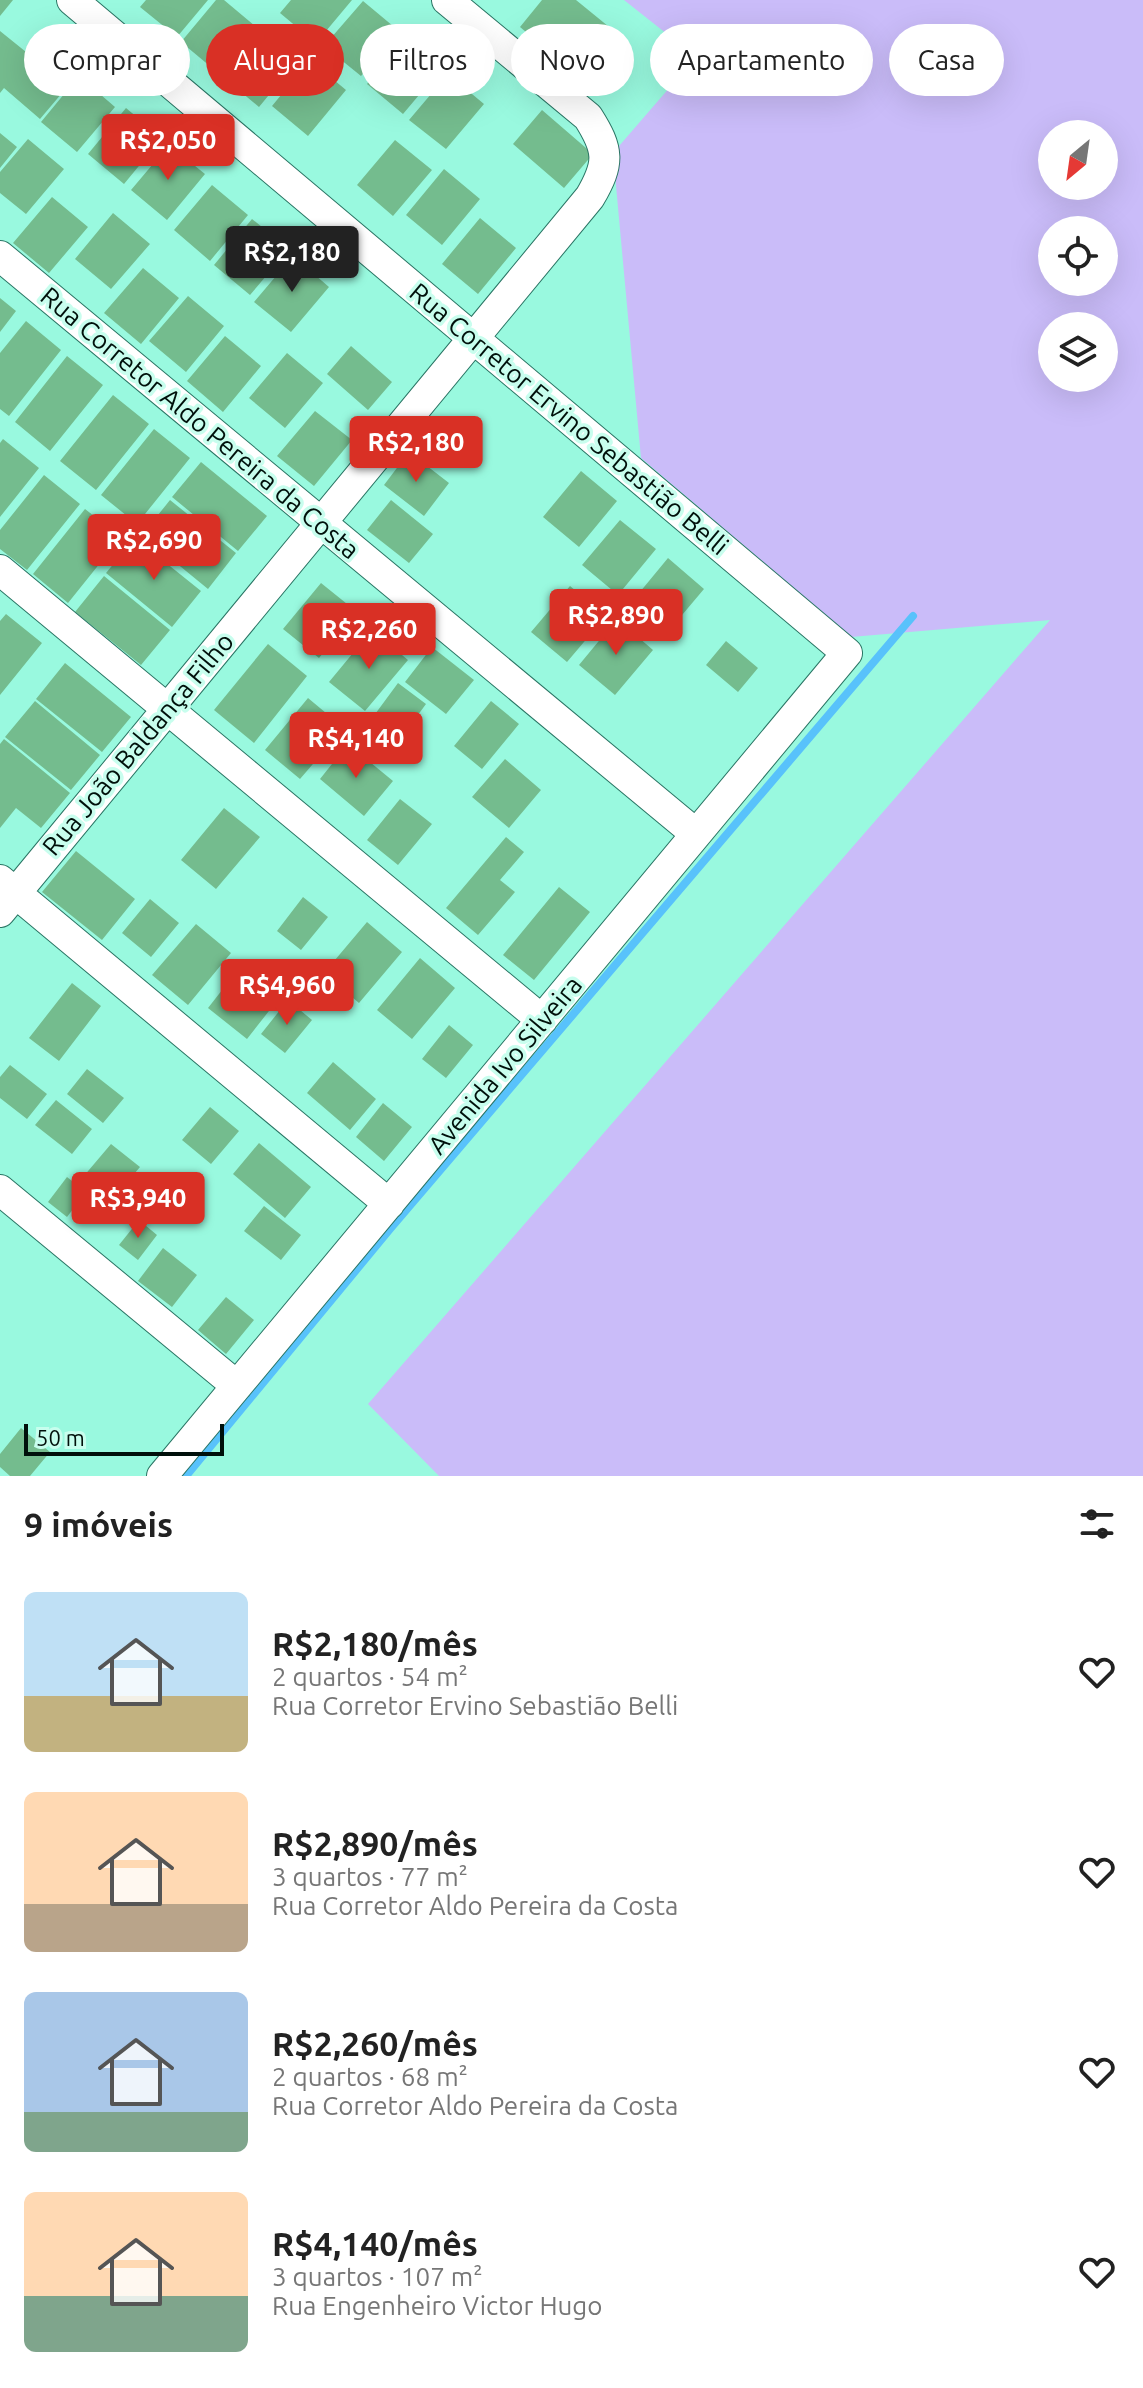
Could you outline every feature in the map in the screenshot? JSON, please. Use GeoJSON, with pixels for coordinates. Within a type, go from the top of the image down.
{"type":"FeatureCollection","features":[{"type":"Feature","properties":{"kind":"street","name":"Rua Corretor Ervino Sebastião Belli"},"geometry":{"type":"LineString","coordinates":[[72,0],[847,653]]}},
{"type":"Feature","properties":{"kind":"street","name":"Rua João Baldança Filho"},"geometry":{"type":"LineString","coordinates":[[5,895],[167,709],[474,338],[590,197],[606,165],[603,140],[588,117],[447,0]]}},
{"type":"Feature","properties":{"kind":"street","name":"Rua Corretor Aldo Pereira da Costa"},"geometry":{"type":"LineString","coordinates":[[0,256],[696,834]]}},
{"type":"Feature","properties":{"kind":"street"},"geometry":{"type":"LineString","coordinates":[[0,570],[542,1020]]}},
{"type":"Feature","properties":{"kind":"street","name":"Avenida Ivo Silveira"},"geometry":{"type":"LineString","coordinates":[[162,1476],[847,653]]}},
{"type":"Feature","properties":{"kind":"street"},"geometry":{"type":"LineString","coordinates":[[5,895],[389,1204]]}},
{"type":"Feature","properties":{"kind":"street"},"geometry":{"type":"LineString","coordinates":[[0,1190],[237,1386]]}},
{"type":"Feature","properties":{"kind":"shaded area"},"geometry":{"type":"Polygon","coordinates":[[[624,0],[1143,0],[1143,1476],[439,1476],[368,1404],[1050,620],[851,637],[641,458],[613,153],[662,96],[873,96],[873,24],[654,24],[624,0]]]}},
{"type":"Feature","properties":{"kind":"building"},"geometry":{"type":"Polygon","coordinates":[[[0,0],[13,0],[0,16],[0,0]]]}},
{"type":"Feature","properties":{"kind":"building"},"geometry":{"type":"Polygon","coordinates":[[[146,0],[208,0],[188,24],[161,24],[140,7],[146,0]]]}},
{"type":"Feature","properties":{"kind":"building"},"geometry":{"type":"Polygon","coordinates":[[[216,0],[224,0],[253,24],[206,24],[206,63],[190,50],[190,31],[216,0]]]}},
{"type":"Feature","properties":{"kind":"building"},"geometry":{"type":"Polygon","coordinates":[[[291,0],[352,0],[332,24],[293,24],[280,13],[291,0]]]}},
{"type":"Feature","properties":{"kind":"building"},"geometry":{"type":"Polygon","coordinates":[[[542,0],[576,0],[605,24],[522,24],[542,0]]]}},
{"type":"Feature","properties":{"kind":"building"},"geometry":{"type":"Polygon","coordinates":[[[363,1],[391,24],[360,24],[360,75],[344,62],[343,24],[363,1]]]}},
{"type":"Feature","properties":{"kind":"building"},"geometry":{"type":"Polygon","coordinates":[[[0,31],[24,50],[24,96],[60,96],[40,119],[4,88],[0,93],[0,31]]]}},
{"type":"Feature","properties":{"kind":"building"},"geometry":{"type":"Polygon","coordinates":[[[62,96],[102,96],[115,107],[77,152],[41,122],[62,96]]]}},
{"type":"Feature","properties":{"kind":"building"},"geometry":{"type":"Polygon","coordinates":[[[246,96],[268,96],[259,107],[246,96]]]}},
{"type":"Feature","properties":{"kind":"building"},"geometry":{"type":"Polygon","coordinates":[[[280,96],[341,96],[308,136],[272,106],[280,96]]]}},
{"type":"Feature","properties":{"kind":"building"},"geometry":{"type":"Polygon","coordinates":[[[381,96],[418,96],[403,114],[381,96]]]}},
{"type":"Feature","properties":{"kind":"building"},"geometry":{"type":"Polygon","coordinates":[[[429,96],[474,96],[484,104],[446,149],[409,120],[429,96]]]}},
{"type":"Feature","properties":{"kind":"building"},"geometry":{"type":"Polygon","coordinates":[[[126,108],[162,138],[124,184],[88,154],[126,108]]]}},
{"type":"Feature","properties":{"kind":"building"},"geometry":{"type":"Polygon","coordinates":[[[542,110],[593,154],[564,188],[513,144],[542,110]]]}},
{"type":"Feature","properties":{"kind":"building"},"geometry":{"type":"Polygon","coordinates":[[[0,133],[17,147],[0,168],[0,133]]]}},
{"type":"Feature","properties":{"kind":"building"},"geometry":{"type":"Polygon","coordinates":[[[28,139],[64,169],[26,214],[0,193],[0,172],[28,139]]]}},
{"type":"Feature","properties":{"kind":"building"},"geometry":{"type":"Polygon","coordinates":[[[395,140],[432,170],[393,216],[357,185],[395,140]]]}},
{"type":"Feature","properties":{"kind":"building"},"geometry":{"type":"Polygon","coordinates":[[[169,145],[205,174],[167,220],[131,190],[169,145]]]}},
{"type":"Feature","properties":{"kind":"building"},"geometry":{"type":"Polygon","coordinates":[[[444,169],[480,199],[442,245],[406,215],[444,169]]]}},
{"type":"Feature","properties":{"kind":"building"},"geometry":{"type":"Polygon","coordinates":[[[212,185],[248,215],[210,261],[174,230],[212,185]]]}},
{"type":"Feature","properties":{"kind":"building"},"geometry":{"type":"Polygon","coordinates":[[[52,197],[88,227],[49,273],[13,243],[52,197]]]}},
{"type":"Feature","properties":{"kind":"building"},"geometry":{"type":"Polygon","coordinates":[[[113,213],[150,244],[111,289],[75,259],[113,213]]]}},
{"type":"Feature","properties":{"kind":"building"},"geometry":{"type":"Polygon","coordinates":[[[480,218],[516,248],[478,294],[442,264],[480,218]]]}},
{"type":"Feature","properties":{"kind":"building"},"geometry":{"type":"Polygon","coordinates":[[[252,219],[289,249],[250,295],[214,265],[252,219]]]}},
{"type":"Feature","properties":{"kind":"building"},"geometry":{"type":"Polygon","coordinates":[[[293,256],[329,287],[291,332],[254,302],[293,256]]]}},
{"type":"Feature","properties":{"kind":"building"},"geometry":{"type":"Polygon","coordinates":[[[143,268],[179,298],[141,344],[104,313],[143,268]]]}},
{"type":"Feature","properties":{"kind":"building"},"geometry":{"type":"Polygon","coordinates":[[[188,296],[224,326],[186,372],[149,341],[188,296]]]}},
{"type":"Feature","properties":{"kind":"building"},"geometry":{"type":"Polygon","coordinates":[[[0,298],[16,311],[0,332],[0,298]]]}},
{"type":"Feature","properties":{"kind":"building"},"geometry":{"type":"Polygon","coordinates":[[[26,321],[61,350],[9,416],[0,409],[0,353],[26,321]]]}},
{"type":"Feature","properties":{"kind":"building"},"geometry":{"type":"Polygon","coordinates":[[[225,336],[261,366],[223,412],[187,381],[225,336]]]}},
{"type":"Feature","properties":{"kind":"building"},"geometry":{"type":"Polygon","coordinates":[[[351,346],[392,382],[368,410],[327,374],[351,346]]]}},
{"type":"Feature","properties":{"kind":"building"},"geometry":{"type":"Polygon","coordinates":[[[287,353],[323,383],[285,428],[249,398],[287,353]]]}},
{"type":"Feature","properties":{"kind":"building"},"geometry":{"type":"Polygon","coordinates":[[[67,356],[103,385],[50,451],[15,422],[67,356]]]}},
{"type":"Feature","properties":{"kind":"building"},"geometry":{"type":"Polygon","coordinates":[[[113,395],[149,424],[96,490],[60,461],[113,395]]]}},
{"type":"Feature","properties":{"kind":"building"},"geometry":{"type":"Polygon","coordinates":[[[315,411],[352,440],[314,486],[277,456],[315,411]]]}},
{"type":"Feature","properties":{"kind":"building"},"geometry":{"type":"Polygon","coordinates":[[[154,429],[190,458],[137,524],[101,495],[154,429]]]}},
{"type":"Feature","properties":{"kind":"building"},"geometry":{"type":"Polygon","coordinates":[[[3,439],[39,468],[0,517],[0,443],[3,439]]]}},
{"type":"Feature","properties":{"kind":"building"},"geometry":{"type":"Polygon","coordinates":[[[409,452],[449,483],[424,516],[384,485],[409,452]]]}},
{"type":"Feature","properties":{"kind":"building"},"geometry":{"type":"Polygon","coordinates":[[[201,462],[267,516],[238,551],[172,497],[201,462]]]}},
{"type":"Feature","properties":{"kind":"building"},"geometry":{"type":"Polygon","coordinates":[[[581,471],[617,501],[579,547],[543,517],[581,471]]]}},
{"type":"Feature","properties":{"kind":"building"},"geometry":{"type":"Polygon","coordinates":[[[44,475],[80,504],[27,570],[0,549],[0,530],[44,475]]]}},
{"type":"Feature","properties":{"kind":"building"},"geometry":{"type":"Polygon","coordinates":[[[170,500],[236,553],[208,589],[142,535],[170,500]]]}},
{"type":"Feature","properties":{"kind":"building"},"geometry":{"type":"Polygon","coordinates":[[[391,500],[433,534],[409,563],[367,530],[391,500]]]}},
{"type":"Feature","properties":{"kind":"building"},"geometry":{"type":"Polygon","coordinates":[[[85,509],[121,537],[68,603],[33,574],[85,509]]]}},
{"type":"Feature","properties":{"kind":"building"},"geometry":{"type":"Polygon","coordinates":[[[620,520],[656,549],[618,595],[582,565],[620,520]]]}},
{"type":"Feature","properties":{"kind":"building"},"geometry":{"type":"Polygon","coordinates":[[[135,538],[201,591],[172,627],[106,573],[135,538]]]}},
{"type":"Feature","properties":{"kind":"building"},"geometry":{"type":"Polygon","coordinates":[[[668,558],[704,589],[666,634],[630,604],[668,558]]]}},
{"type":"Feature","properties":{"kind":"building"},"geometry":{"type":"Polygon","coordinates":[[[104,576],[170,630],[141,665],[75,612],[104,576]]]}},
{"type":"Feature","properties":{"kind":"building"},"geometry":{"type":"Polygon","coordinates":[[[321,583],[357,612],[319,658],[283,629],[321,583]]]}},
{"type":"Feature","properties":{"kind":"building"},"geometry":{"type":"Polygon","coordinates":[[[570,586],[606,616],[567,662],[531,632],[570,586]]]}},
{"type":"Feature","properties":{"kind":"building"},"geometry":{"type":"Polygon","coordinates":[[[6,614],[42,643],[0,695],[0,621],[6,614]]]}},
{"type":"Feature","properties":{"kind":"building"},"geometry":{"type":"Polygon","coordinates":[[[617,619],[653,650],[615,695],[579,665],[617,619]]]}},
{"type":"Feature","properties":{"kind":"building"},"geometry":{"type":"Polygon","coordinates":[[[372,630],[408,660],[365,711],[329,682],[372,630]]]}},
{"type":"Feature","properties":{"kind":"building"},"geometry":{"type":"Polygon","coordinates":[[[726,641],[758,668],[738,692],[706,665],[726,641]]]}},
{"type":"Feature","properties":{"kind":"building"},"geometry":{"type":"Polygon","coordinates":[[[268,644],[307,676],[254,743],[214,710],[268,644]]]}},
{"type":"Feature","properties":{"kind":"building"},"geometry":{"type":"Polygon","coordinates":[[[432,647],[474,680],[446,714],[405,682],[432,647]]]}},
{"type":"Feature","properties":{"kind":"building"},"geometry":{"type":"Polygon","coordinates":[[[65,663],[131,717],[102,752],[36,699],[65,663]]]}},
{"type":"Feature","properties":{"kind":"building"},"geometry":{"type":"Polygon","coordinates":[[[398,683],[426,704],[398,742],[370,721],[398,683]]]}},
{"type":"Feature","properties":{"kind":"building"},"geometry":{"type":"Polygon","coordinates":[[[308,698],[344,728],[300,779],[265,750],[308,698]]]}},
{"type":"Feature","properties":{"kind":"building"},"geometry":{"type":"Polygon","coordinates":[[[35,701],[100,755],[71,790],[5,737],[35,701]]]}},
{"type":"Feature","properties":{"kind":"building"},"geometry":{"type":"Polygon","coordinates":[[[491,701],[519,724],[482,769],[454,746],[491,701]]]}},
{"type":"Feature","properties":{"kind":"building"},"geometry":{"type":"Polygon","coordinates":[[[4,739],[70,793],[41,828],[16,808],[0,828],[0,744],[4,739]]]}},
{"type":"Feature","properties":{"kind":"building"},"geometry":{"type":"Polygon","coordinates":[[[348,744],[393,781],[364,816],[320,779],[348,744]]]}},
{"type":"Feature","properties":{"kind":"building"},"geometry":{"type":"Polygon","coordinates":[[[505,759],[541,790],[509,828],[472,797],[505,759]]]}},
{"type":"Feature","properties":{"kind":"building"},"geometry":{"type":"Polygon","coordinates":[[[400,799],[432,824],[398,865],[367,840],[400,799]]]}},
{"type":"Feature","properties":{"kind":"building"},"geometry":{"type":"Polygon","coordinates":[[[224,808],[260,837],[216,889],[181,860],[224,808]]]}},
{"type":"Feature","properties":{"kind":"building"},"geometry":{"type":"Polygon","coordinates":[[[506,837],[524,852],[500,880],[515,892],[478,935],[446,908],[506,837]]]}},
{"type":"Feature","properties":{"kind":"building"},"geometry":{"type":"Polygon","coordinates":[[[76,851],[135,899],[102,940],[42,892],[76,851]]]}},
{"type":"Feature","properties":{"kind":"building"},"geometry":{"type":"Polygon","coordinates":[[[559,887],[590,912],[534,980],[503,955],[559,887]]]}},
{"type":"Feature","properties":{"kind":"building"},"geometry":{"type":"Polygon","coordinates":[[[303,897],[328,917],[301,950],[277,931],[303,897]]]}},
{"type":"Feature","properties":{"kind":"building"},"geometry":{"type":"Polygon","coordinates":[[[150,899],[179,923],[151,957],[122,933],[150,899]]]}},
{"type":"Feature","properties":{"kind":"building"},"geometry":{"type":"Polygon","coordinates":[[[367,922],[402,952],[359,1003],[324,973],[367,922]]]}},
{"type":"Feature","properties":{"kind":"building"},"geometry":{"type":"Polygon","coordinates":[[[196,924],[231,953],[188,1005],[152,975],[196,924]]]}},
{"type":"Feature","properties":{"kind":"building"},"geometry":{"type":"Polygon","coordinates":[[[420,958],[455,988],[412,1039],[377,1010],[420,958]]]}},
{"type":"Feature","properties":{"kind":"building"},"geometry":{"type":"Polygon","coordinates":[[[237,971],[276,1002],[247,1039],[208,1008],[237,971]]]}},
{"type":"Feature","properties":{"kind":"building"},"geometry":{"type":"Polygon","coordinates":[[[72,983],[101,1006],[59,1061],[29,1038],[72,983]]]}},
{"type":"Feature","properties":{"kind":"building"},"geometry":{"type":"Polygon","coordinates":[[[288,1000],[312,1020],[285,1053],[261,1034],[288,1000]]]}},
{"type":"Feature","properties":{"kind":"building"},"geometry":{"type":"Polygon","coordinates":[[[449,1025],[473,1045],[446,1078],[422,1059],[449,1025]]]}},
{"type":"Feature","properties":{"kind":"building"},"geometry":{"type":"Polygon","coordinates":[[[333,1062],[376,1099],[350,1130],[307,1093],[333,1062]]]}},
{"type":"Feature","properties":{"kind":"building"},"geometry":{"type":"Polygon","coordinates":[[[10,1065],[47,1094],[27,1119],[0,1098],[0,1077],[10,1065]]]}},
{"type":"Feature","properties":{"kind":"building"},"geometry":{"type":"Polygon","coordinates":[[[87,1069],[124,1098],[103,1123],[67,1094],[87,1069]]]}},
{"type":"Feature","properties":{"kind":"building"},"geometry":{"type":"Polygon","coordinates":[[[56,1100],[92,1129],[72,1154],[35,1125],[56,1100]]]}},
{"type":"Feature","properties":{"kind":"building"},"geometry":{"type":"Polygon","coordinates":[[[383,1103],[412,1127],[384,1161],[356,1137],[383,1103]]]}},
{"type":"Feature","properties":{"kind":"building"},"geometry":{"type":"Polygon","coordinates":[[[210,1107],[239,1131],[211,1164],[182,1140],[210,1107]]]}},
{"type":"Feature","properties":{"kind":"building"},"geometry":{"type":"Polygon","coordinates":[[[259,1143],[311,1187],[285,1218],[233,1174],[259,1143]]]}},
{"type":"Feature","properties":{"kind":"building"},"geometry":{"type":"Polygon","coordinates":[[[111,1144],[140,1167],[111,1201],[83,1177],[111,1144]]]}},
{"type":"Feature","properties":{"kind":"building"},"geometry":{"type":"Polygon","coordinates":[[[67,1177],[86,1192],[67,1217],[48,1202],[67,1177]]]}},
{"type":"Feature","properties":{"kind":"building"},"geometry":{"type":"Polygon","coordinates":[[[264,1206],[301,1235],[281,1260],[244,1231],[264,1206]]]}},
{"type":"Feature","properties":{"kind":"building"},"geometry":{"type":"Polygon","coordinates":[[[139,1220],[157,1235],[138,1260],[119,1245],[139,1220]]]}},
{"type":"Feature","properties":{"kind":"building"},"geometry":{"type":"Polygon","coordinates":[[[163,1248],[197,1275],[172,1307],[138,1281],[163,1248]]]}},
{"type":"Feature","properties":{"kind":"building"},"geometry":{"type":"Polygon","coordinates":[[[226,1297],[254,1320],[226,1354],[198,1330],[226,1297]]]}},
{"type":"Feature","properties":{"kind":"building"},"geometry":{"type":"Polygon","coordinates":[[[21,1428],[50,1452],[30,1476],[10,1476],[0,1467],[0,1454],[21,1428]]]}},
{"type":"Feature","properties":{"kind":"waterway"},"geometry":{"type":"LineString","coordinates":[[186,1476],[390,1229],[913,616]]}}]}
